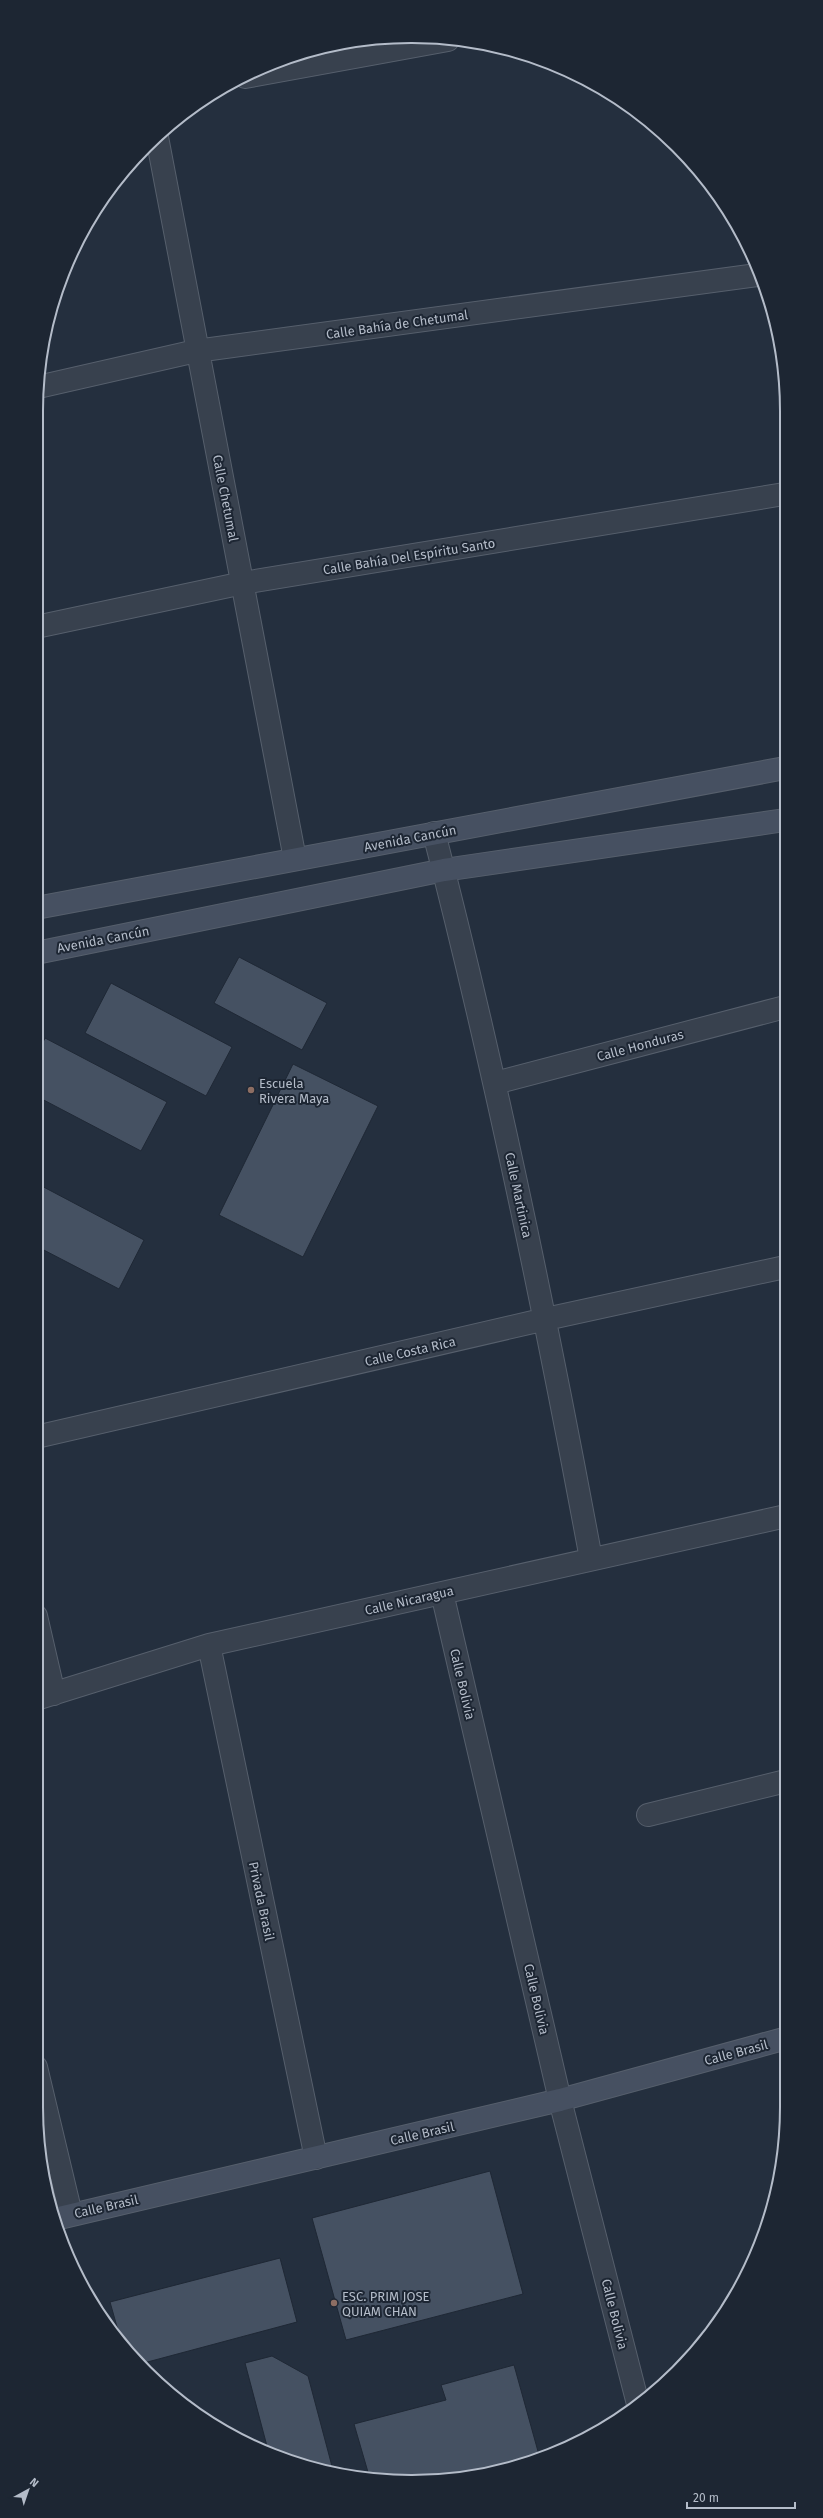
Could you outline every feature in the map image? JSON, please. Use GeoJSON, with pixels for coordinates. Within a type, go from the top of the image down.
{"type":"FeatureCollection","features":[{"type":"Feature","properties":{"kind":"street"},"geometry":{"type":"LineString","coordinates":[[265,73],[428,44]]}},
{"type":"Feature","properties":{"kind":"street","name":"Calle Chetumal"},"geometry":{"type":"LineString","coordinates":[[158,144],[196,351],[243,583],[295,859]]}},
{"type":"Feature","properties":{"kind":"street","name":"Calle Bahía de Chetumal"},"geometry":{"type":"LineString","coordinates":[[44,386],[196,351],[754,275]]}},
{"type":"Feature","properties":{"kind":"street","name":"Calle Bahía Del Espíritu Santo"},"geometry":{"type":"LineString","coordinates":[[43,625],[243,583],[780,495]]}},
{"type":"Feature","properties":{"kind":"street","name":"Avenida Cancún"},"geometry":{"type":"LineString","coordinates":[[43,907],[780,769]]}},
{"type":"Feature","properties":{"kind":"street","name":"Avenida Cancún"},"geometry":{"type":"LineString","coordinates":[[43,952],[444,870],[780,821]]}},
{"type":"Feature","properties":{"kind":"street","name":"Calle Martinica"},"geometry":{"type":"LineString","coordinates":[[434,833],[495,1083],[546,1319],[591,1559]]}},
{"type":"Feature","properties":{"kind":"street","name":"Calle Honduras"},"geometry":{"type":"LineString","coordinates":[[495,1083],[780,1008]]}},
{"type":"Feature","properties":{"kind":"street","name":"Calle Costa Rica"},"geometry":{"type":"LineString","coordinates":[[43,1435],[546,1319],[780,1268]]}},
{"type":"Feature","properties":{"kind":"street","name":"Calle Nicaragua"},"geometry":{"type":"LineString","coordinates":[[45,1697],[209,1645],[780,1517]]}},
{"type":"Feature","properties":{"kind":"street","name":"Calle Bolivia"},"geometry":{"type":"LineString","coordinates":[[442,1593],[560,2100],[637,2399]]}},
{"type":"Feature","properties":{"kind":"street","name":"Privada Brasil"},"geometry":{"type":"LineString","coordinates":[[209,1645],[316,2158]]}},
{"type":"Feature","properties":{"kind":"street"},"geometry":{"type":"LineString","coordinates":[[43,1679],[45,1697]]}},
{"type":"Feature","properties":{"kind":"street"},"geometry":{"type":"LineString","coordinates":[[648,1815],[780,1782]]}},
{"type":"Feature","properties":{"kind":"street","name":"Calle Brasil"},"geometry":{"type":"LineString","coordinates":[[63,2216],[560,2100],[780,2040]]}},
{"type":"Feature","properties":{"kind":"street"},"geometry":{"type":"LineString","coordinates":[[43,2106],[63,2216]]}},
{"type":"Feature","properties":{"kind":"building"},"geometry":{"type":"Polygon","coordinates":[[[239,957],[327,1003],[302,1050],[214,1003],[239,957]]]}},
{"type":"Feature","properties":{"kind":"building"},"geometry":{"type":"Polygon","coordinates":[[[111,983],[232,1047],[206,1096],[85,1033],[111,983]]]}},
{"type":"Feature","properties":{"kind":"building"},"geometry":{"type":"Polygon","coordinates":[[[45,1038],[167,1102],[141,1151],[43,1100],[43,1042],[45,1038]]]}},
{"type":"Feature","properties":{"kind":"building"},"geometry":{"type":"Polygon","coordinates":[[[293,1064],[378,1106],[303,1257],[219,1215],[293,1064]]]}},
{"type":"Feature","properties":{"kind":"building"},"geometry":{"type":"Polygon","coordinates":[[[43,1187],[144,1240],[119,1289],[43,1250],[43,1187]]]}},
{"type":"Feature","properties":{"kind":"building"},"geometry":{"type":"Polygon","coordinates":[[[490,2171],[523,2294],[346,2340],[312,2218],[490,2171]]]}},
{"type":"Feature","properties":{"kind":"building"},"geometry":{"type":"Polygon","coordinates":[[[280,2258],[297,2322],[147,2362],[118,2329],[110,2302],[280,2258]]]}},
{"type":"Feature","properties":{"kind":"building"},"geometry":{"type":"Polygon","coordinates":[[[272,2356],[308,2376],[332,2466],[293,2455],[267,2445],[245,2363],[272,2356]]]}},
{"type":"Feature","properties":{"kind":"building"},"geometry":{"type":"Polygon","coordinates":[[[514,2365],[538,2452],[507,2462],[460,2472],[412,2475],[368,2472],[354,2424],[446,2400],[441,2385],[514,2365]]]}},
{"type":"Feature","properties":{"kind":"place","name":"Escuela Rivera Maya"},"geometry":{"type":"Point","coordinates":[251,1090]}},
{"type":"Feature","properties":{"kind":"place","name":"ESC. PRIM JOSE QUIAM CHAN"},"geometry":{"type":"Point","coordinates":[334,2303]}}]}
